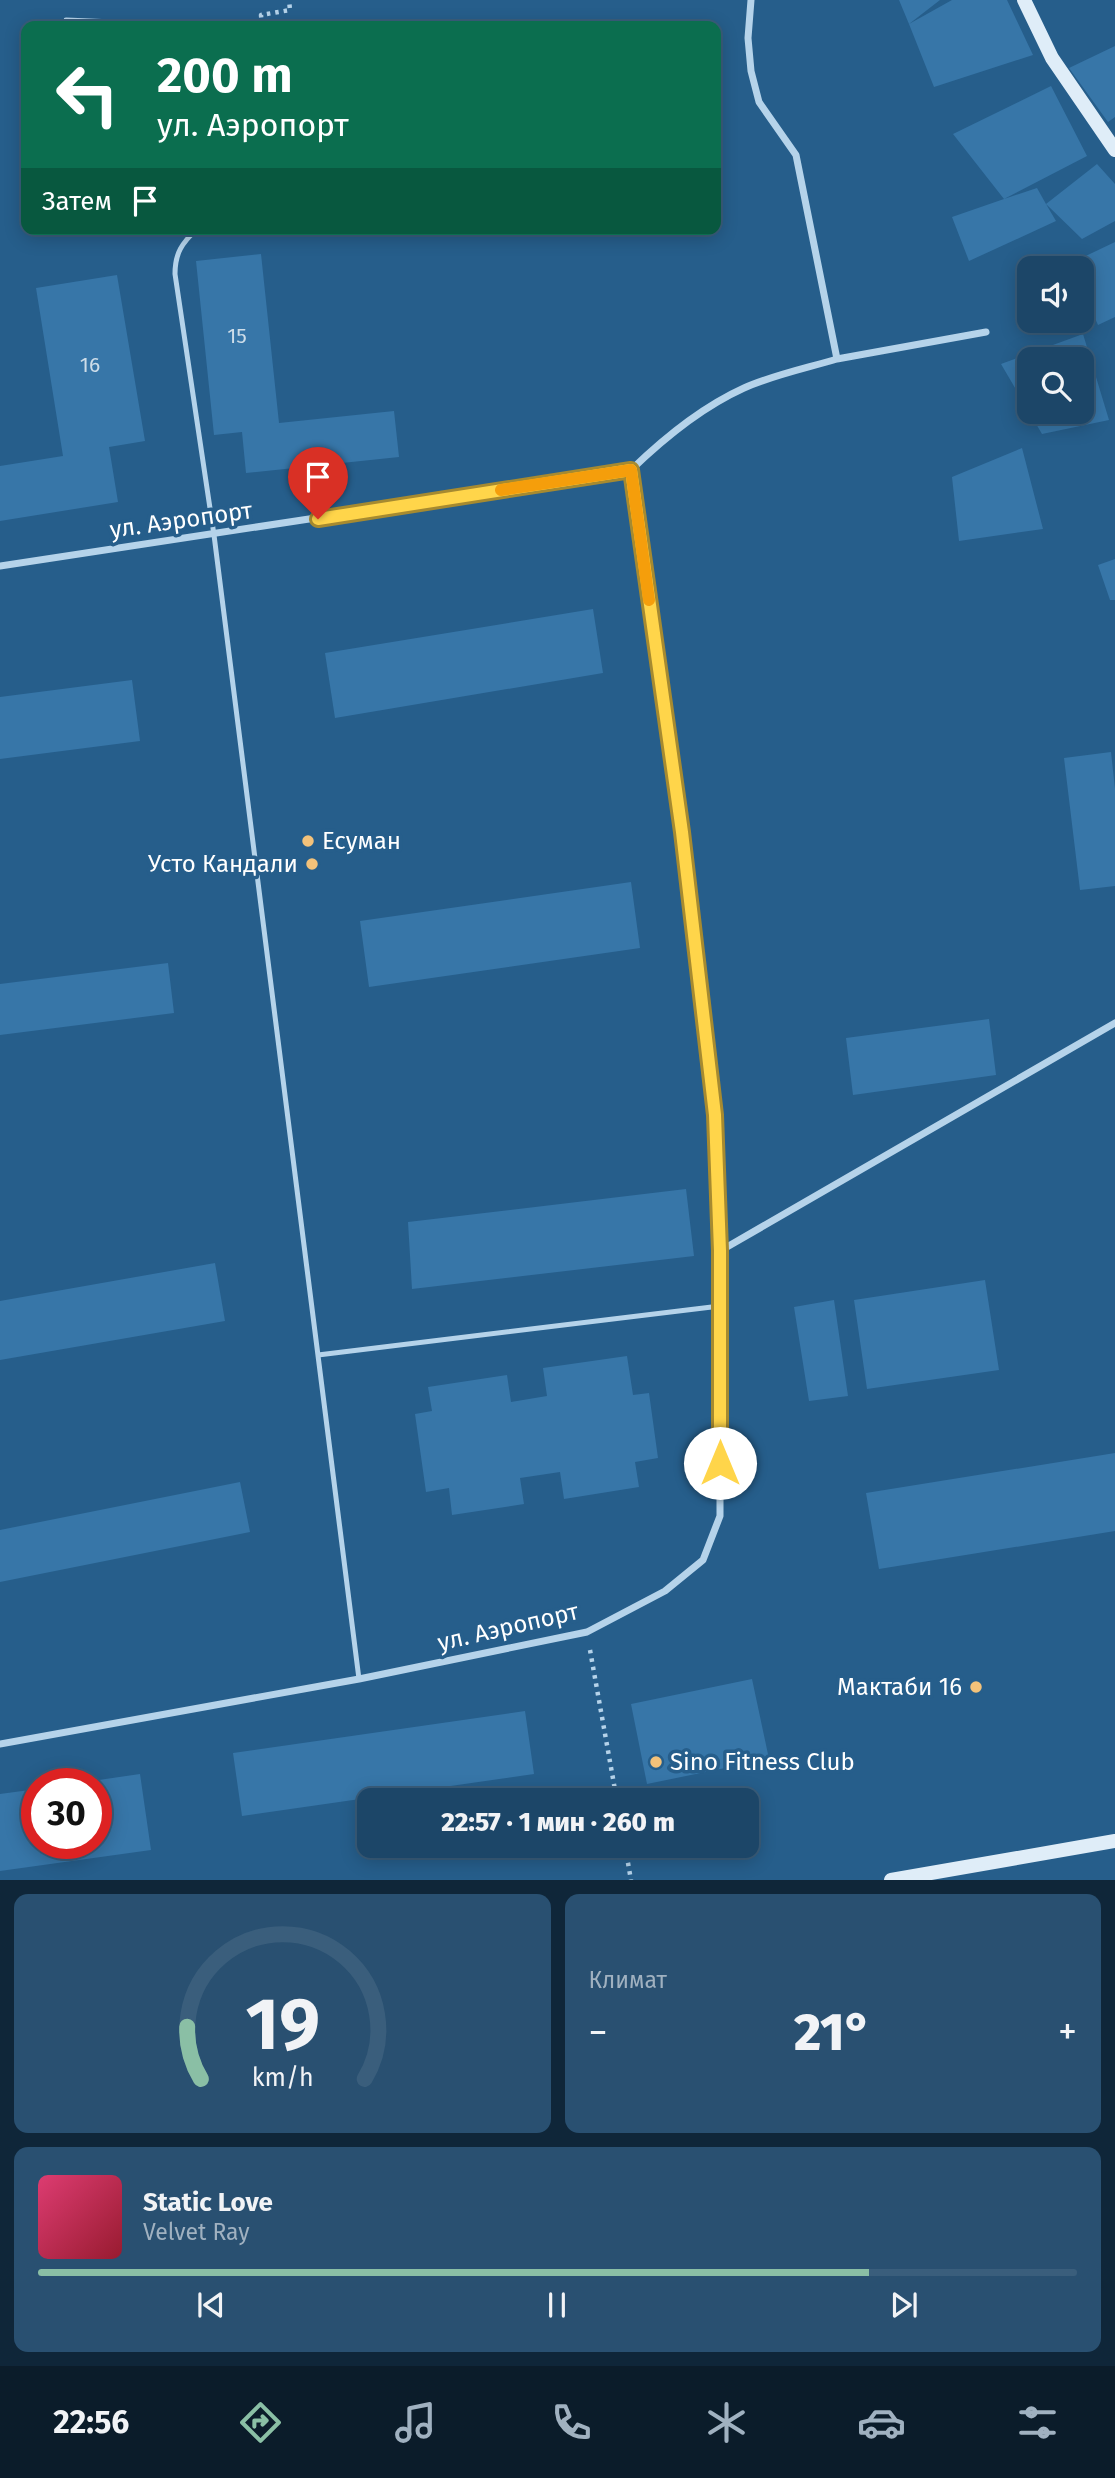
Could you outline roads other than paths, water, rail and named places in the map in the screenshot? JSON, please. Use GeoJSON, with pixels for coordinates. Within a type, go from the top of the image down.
{"type":"FeatureCollection","features":[{"type":"Feature","properties":{"kind":"street"},"geometry":{"type":"LineString","coordinates":[[751,0],[748,38],[751,71],[759,102],[796,155],[837,359]]}},
{"type":"Feature","properties":{"kind":"street"},"geometry":{"type":"LineString","coordinates":[[1024,0],[1052,58],[1115,150]]}},
{"type":"Feature","properties":{"kind":"street"},"geometry":{"type":"LineString","coordinates":[[631,470],[658,443],[712,406],[745,388],[837,359],[986,332]]}},
{"type":"Feature","properties":{"kind":"street","name":"ул. Аэропорт"},"geometry":{"type":"LineString","coordinates":[[0,566],[631,470],[682,832],[715,1115],[720,1251],[720,1516],[703,1560],[665,1591],[587,1632],[359,1679],[0,1744]]}},
{"type":"Feature","properties":{"kind":"street"},"geometry":{"type":"LineString","coordinates":[[720,1251],[1115,1023]]}},
{"type":"Feature","properties":{"kind":"street"},"geometry":{"type":"LineString","coordinates":[[891,1880],[1115,1840]]}},
{"type":"Feature","properties":{"kind":"lane"},"geometry":{"type":"LineString","coordinates":[[66,20],[90,21]]}},
{"type":"Feature","properties":{"kind":"lane"},"geometry":{"type":"LineString","coordinates":[[191,235],[180,245],[175,259],[175,274],[214,535],[359,1679]]}},
{"type":"Feature","properties":{"kind":"lane"},"geometry":{"type":"LineString","coordinates":[[318,1355],[720,1306]]}},
{"type":"Feature","properties":{"kind":"place","name":"Есуман"},"geometry":{"type":"Point","coordinates":[308,841]}},
{"type":"Feature","properties":{"kind":"place","name":"Усто Кандали"},"geometry":{"type":"Point","coordinates":[312,864]}},
{"type":"Feature","properties":{"kind":"place","name":"Мактаби 16"},"geometry":{"type":"Point","coordinates":[976,1687]}},
{"type":"Feature","properties":{"kind":"place","name":"Sino Fitness Club"},"geometry":{"type":"Point","coordinates":[656,1762]}}]}
